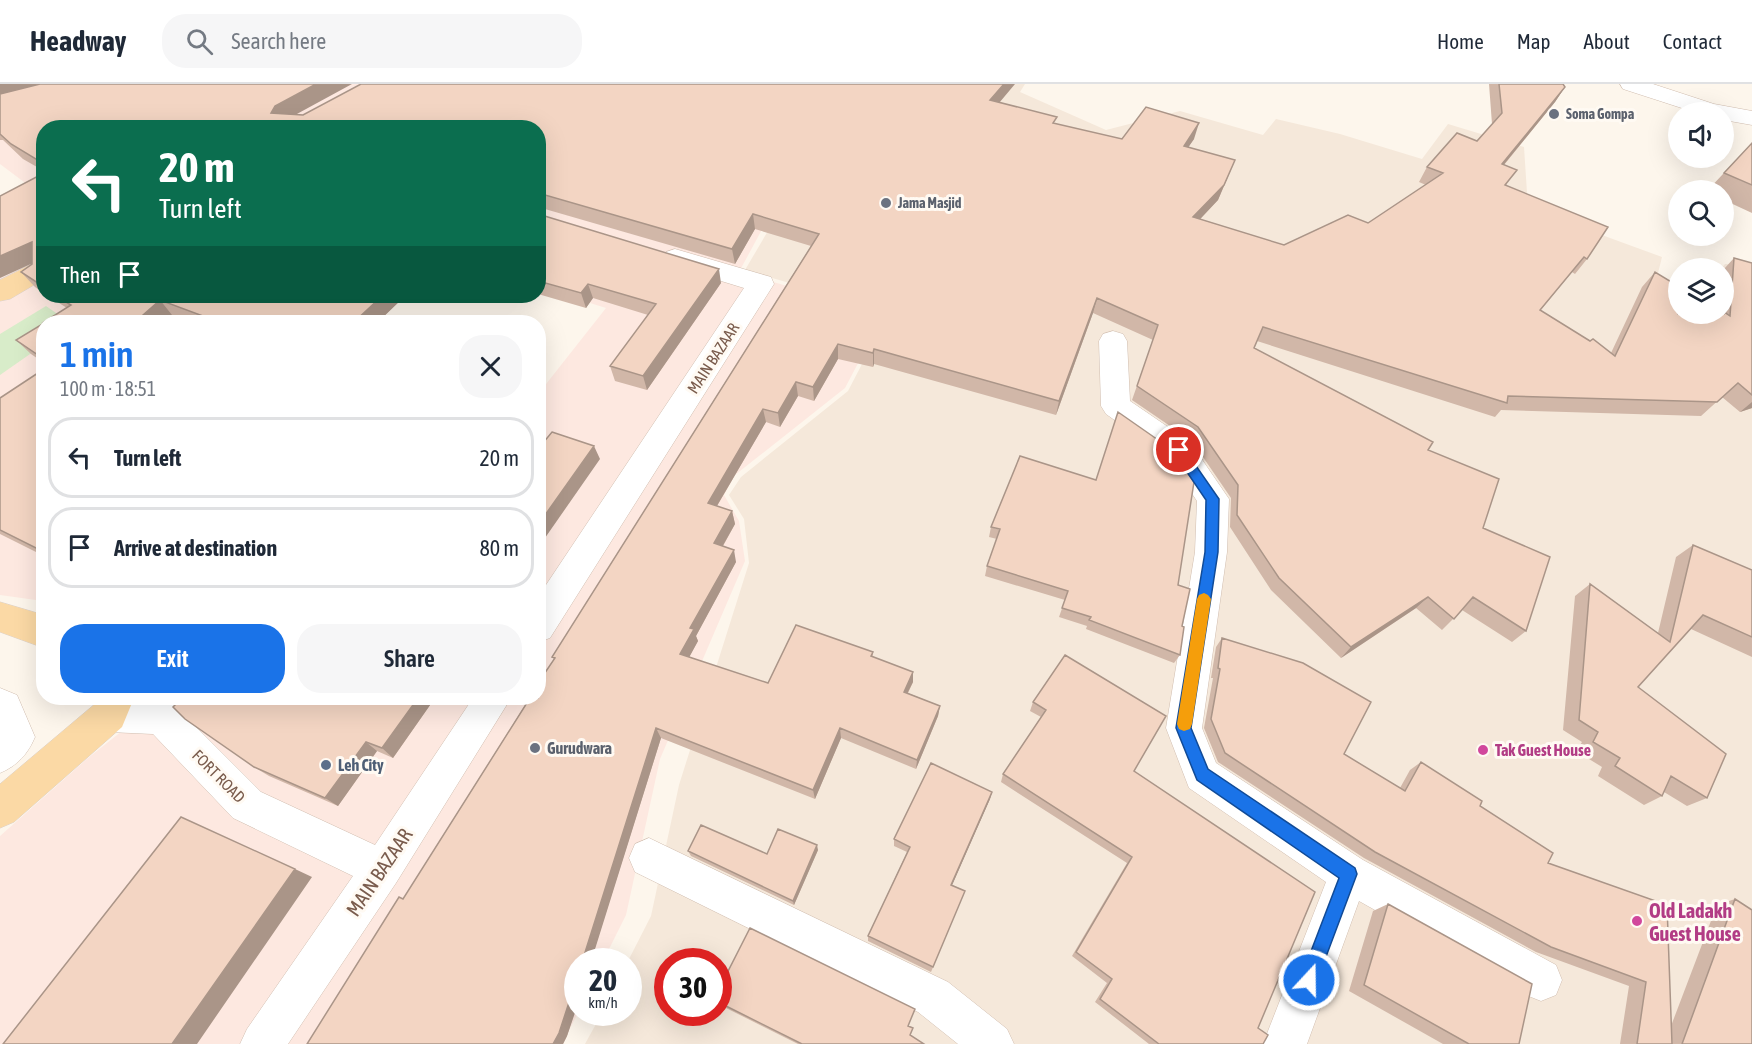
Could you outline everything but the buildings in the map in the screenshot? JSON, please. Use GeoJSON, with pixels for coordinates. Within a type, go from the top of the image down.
{"type":"FeatureCollection","features":[{"type":"Feature","properties":{"kind":"main road"},"geometry":{"type":"LineString","coordinates":[[0,292],[36,272]]}},
{"type":"Feature","properties":{"kind":"main road"},"geometry":{"type":"LineString","coordinates":[[0,616],[36,628]]}},
{"type":"Feature","properties":{"kind":"main road"},"geometry":{"type":"LineString","coordinates":[[0,809],[113,706]]}},
{"type":"Feature","properties":{"kind":"street"},"geometry":{"type":"LineString","coordinates":[[1631,84],[1709,110],[1752,118]]}},
{"type":"Feature","properties":{"kind":"street","name":"MAIN BAZAAR"},"geometry":{"type":"LineString","coordinates":[[546,615],[761,284],[649,250]]}},
{"type":"Feature","properties":{"kind":"street"},"geometry":{"type":"LineString","coordinates":[[1113,341],[1116,406],[1179,450],[1213,499],[1211,552],[1184,728],[1202,775],[1349,874],[1541,980]]}},
{"type":"Feature","properties":{"kind":"street"},"geometry":{"type":"LineString","coordinates":[[0,705],[4,707],[17,737],[0,755]]}},
{"type":"Feature","properties":{"kind":"street","name":"MAIN BAZAAR"},"geometry":{"type":"LineString","coordinates":[[262,1044],[382,869],[488,705]]}},
{"type":"Feature","properties":{"kind":"street","name":"FORT ROAD"},"geometry":{"type":"LineString","coordinates":[[113,706],[160,717],[247,805],[382,869]]}},
{"type":"Feature","properties":{"kind":"street"},"geometry":{"type":"LineString","coordinates":[[649,858],[933,997],[992,1044]]}},
{"type":"Feature","properties":{"kind":"street"},"geometry":{"type":"LineString","coordinates":[[1285,1044],[1349,874]]}},
{"type":"Feature","properties":{"kind":"shaded area"},"geometry":{"type":"Polygon","coordinates":[[[145,84],[488,84],[778,200],[739,272],[884,314],[845,388],[735,475],[724,495],[739,521],[745,561],[660,759],[626,915],[610,948],[564,948],[564,1026],[571,1026],[562,1044],[0,1044],[0,836],[88,758],[155,705],[546,705],[546,384],[606,308],[546,289],[546,120],[36,120],[36,303],[247,303],[232,315],[36,315],[36,600],[0,595],[0,204],[32,188],[0,164],[0,123],[145,84]]]}},
{"type":"Feature","properties":{"kind":"shaded area"},"geometry":{"type":"Polygon","coordinates":[[[473,84],[1025,84],[1020,92],[1106,130],[1180,111],[1263,135],[1276,119],[1340,134],[1422,159],[1448,124],[1524,147],[1528,208],[1662,257],[1656,281],[1668,299],[1668,324],[1734,324],[1734,264],[1752,265],[1752,1044],[585,1044],[595,1026],[642,1026],[642,948],[635,948],[651,916],[679,785],[749,563],[744,519],[729,495],[741,477],[848,391],[889,312],[745,270],[785,202],[473,84]]]}},
{"type":"Feature","properties":{"kind":"green space"},"geometry":{"type":"Polygon","coordinates":[[[46,306],[59,315],[36,315],[36,350],[0,375],[0,334],[46,306]]]}},
{"type":"Feature","properties":{"kind":"slow traffic"},"geometry":{"type":"LineString","coordinates":[[1184,724],[1204,599]]}},
{"type":"Feature","properties":{"kind":"place","name":"Soma Gompa"},"geometry":{"type":"Point","coordinates":[1554,114]}},
{"type":"Feature","properties":{"kind":"place","name":"Jama Masjid"},"geometry":{"type":"Point","coordinates":[886,203]}},
{"type":"Feature","properties":{"kind":"place","name":"Gurudwara"},"geometry":{"type":"Point","coordinates":[535,748]}},
{"type":"Feature","properties":{"kind":"place","name":"Tak Guest House"},"geometry":{"type":"Point","coordinates":[1483,750]}},
{"type":"Feature","properties":{"kind":"place","name":"Leh City"},"geometry":{"type":"Point","coordinates":[326,765]}},
{"type":"Feature","properties":{"kind":"place","name":"Old Ladakh Guest House"},"geometry":{"type":"Point","coordinates":[1637,921]}},
{"type":"Feature","properties":{"kind":"route"},"geometry":{"type":"LineString","coordinates":[[1179,450],[1213,499],[1211,552],[1184,728],[1202,775],[1349,874],[1309,980]]}}]}
